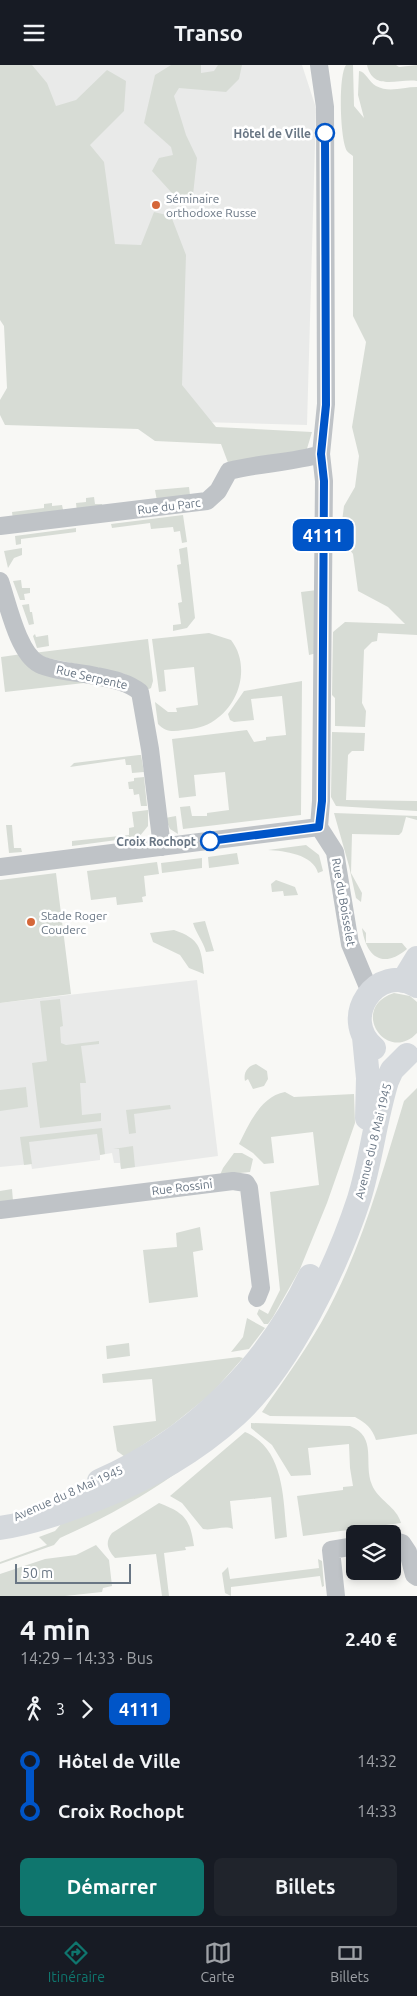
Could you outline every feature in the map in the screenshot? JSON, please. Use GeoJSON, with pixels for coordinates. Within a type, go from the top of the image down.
{"type":"FeatureCollection","features":[{"type":"Feature","properties":{"kind":"main road"},"geometry":{"type":"LineString","coordinates":[[370,991],[383,983],[410,983],[417,958]]}},
{"type":"Feature","properties":{"kind":"main road","name":"Avenue du 8 Mai 1945"},"geometry":{"type":"LineString","coordinates":[[0,1522],[115,1474],[174,1439],[221,1401],[252,1369],[305,1287],[346,1195],[360,1152],[368,1111],[364,1037],[359,1018],[364,999],[370,991]]}},
{"type":"Feature","properties":{"kind":"main road"},"geometry":{"type":"LineString","coordinates":[[364,1037],[372,1047],[383,1053],[395,1056],[412,1052]]}},
{"type":"Feature","properties":{"kind":"main road","name":"Avenue du 8 Mai 1945"},"geometry":{"type":"LineString","coordinates":[[0,1527],[57,1515],[118,1491],[206,1441],[244,1407],[285,1353],[322,1287],[358,1200],[371,1157],[387,1081],[392,1070],[412,1052]]}},
{"type":"Feature","properties":{"kind":"street"},"geometry":{"type":"LineString","coordinates":[[0,867],[319,827],[322,801],[324,481],[322,447],[326,405],[325,107],[319,65]]}},
{"type":"Feature","properties":{"kind":"street","name":"Rue du Parc"},"geometry":{"type":"LineString","coordinates":[[0,526],[207,501],[218,491],[229,471],[297,461],[322,447]]}},
{"type":"Feature","properties":{"kind":"street","name":"Rue Serpente"},"geometry":{"type":"LineString","coordinates":[[0,581],[22,644],[30,657],[49,667],[108,679],[133,686],[140,692],[150,749],[162,847]]}},
{"type":"Feature","properties":{"kind":"street","name":"Rue du Boisselet"},"geometry":{"type":"LineString","coordinates":[[319,827],[335,852],[350,944],[370,991]]}},
{"type":"Feature","properties":{"kind":"street","name":"Rue Rossini"},"geometry":{"type":"LineString","coordinates":[[0,1210],[232,1181],[246,1183],[249,1188],[261,1288],[257,1298]]}},
{"type":"Feature","properties":{"kind":"street"},"geometry":{"type":"LineString","coordinates":[[401,1543],[408,1551],[414,1575],[417,1577]]}},
{"type":"Feature","properties":{"kind":"street"},"geometry":{"type":"LineString","coordinates":[[336,1596],[331,1550],[346,1548]]}},
{"type":"Feature","properties":{"kind":"shaded area","name":"Séminaire orthodoxe Russe"},"geometry":{"type":"Polygon","coordinates":[[[0,65],[302,65],[316,108],[307,425],[14,417],[0,65]]]}},
{"type":"Feature","properties":{"kind":"shaded area"},"geometry":{"type":"Polygon","coordinates":[[[0,65],[32,65],[47,83],[56,106],[76,100],[107,70],[126,81],[124,111],[90,145],[104,162],[115,244],[141,245],[154,212],[171,216],[186,255],[182,385],[216,427],[312,432],[306,452],[230,468],[221,444],[155,441],[138,429],[5,425],[0,415],[0,400],[7,388],[4,326],[0,320],[0,65]]]}},
{"type":"Feature","properties":{"kind":"shaded area"},"geometry":{"type":"Polygon","coordinates":[[[171,65],[201,65],[201,73],[214,71],[218,65],[242,65],[239,79],[226,92],[179,88],[174,96],[186,135],[197,158],[193,195],[180,202],[152,171],[159,158],[173,155],[171,147],[144,123],[155,75],[171,65]]]}},
{"type":"Feature","properties":{"kind":"shaded area"},"geometry":{"type":"Polygon","coordinates":[[[346,65],[353,65],[354,106],[364,118],[358,95],[359,71],[381,88],[417,87],[417,635],[378,633],[377,641],[372,642],[364,650],[362,703],[366,711],[365,727],[335,726],[335,698],[332,695],[333,632],[345,622],[405,624],[388,607],[358,591],[353,554],[340,537],[344,506],[355,487],[359,456],[352,427],[366,342],[353,316],[353,156],[347,152],[345,145],[341,108],[343,71],[346,65]]]}},
{"type":"Feature","properties":{"kind":"shaded area"},"geometry":{"type":"Polygon","coordinates":[[[367,65],[396,65],[399,67],[417,65],[417,81],[381,81],[370,73],[367,65]]]}},
{"type":"Feature","properties":{"kind":"shaded area"},"geometry":{"type":"Polygon","coordinates":[[[189,487],[190,495],[157,501],[155,490],[189,487]]]}},
{"type":"Feature","properties":{"kind":"shaded area"},"geometry":{"type":"Polygon","coordinates":[[[94,497],[95,504],[102,504],[103,509],[77,512],[76,503],[86,502],[86,498],[94,497]]]}},
{"type":"Feature","properties":{"kind":"shaded area"},"geometry":{"type":"Polygon","coordinates":[[[52,503],[52,506],[62,505],[64,514],[13,520],[12,512],[44,508],[44,504],[52,503]]]}},
{"type":"Feature","properties":{"kind":"shaded area"},"geometry":{"type":"Polygon","coordinates":[[[183,515],[187,542],[182,543],[180,531],[174,532],[173,527],[151,529],[150,523],[112,528],[111,524],[183,515]]]}},
{"type":"Feature","properties":{"kind":"shaded area"},"geometry":{"type":"Polygon","coordinates":[[[76,528],[76,532],[21,539],[21,544],[16,545],[15,536],[76,528]]]}},
{"type":"Feature","properties":{"kind":"shaded area"},"geometry":{"type":"Polygon","coordinates":[[[187,547],[195,618],[187,628],[173,631],[173,625],[181,624],[178,603],[182,602],[177,565],[181,564],[179,549],[187,547]]]}},
{"type":"Feature","properties":{"kind":"shaded area"},"geometry":{"type":"Polygon","coordinates":[[[22,548],[22,555],[14,558],[8,568],[4,551],[22,548]]]}},
{"type":"Feature","properties":{"kind":"shaded area"},"geometry":{"type":"Polygon","coordinates":[[[21,580],[22,588],[30,588],[30,593],[24,594],[25,600],[20,600],[13,581],[21,580]]]}},
{"type":"Feature","properties":{"kind":"shaded area"},"geometry":{"type":"Polygon","coordinates":[[[317,590],[317,653],[309,655],[301,592],[317,590]]]}},
{"type":"Feature","properties":{"kind":"shaded area"},"geometry":{"type":"Polygon","coordinates":[[[29,604],[34,624],[29,625],[22,605],[29,604]]]}},
{"type":"Feature","properties":{"kind":"shaded area"},"geometry":{"type":"Polygon","coordinates":[[[209,633],[231,640],[237,650],[241,671],[240,683],[236,694],[224,713],[215,720],[192,729],[166,730],[158,724],[155,702],[168,712],[177,712],[176,708],[198,705],[194,667],[164,670],[166,691],[159,692],[152,639],[209,633]]]}},
{"type":"Feature","properties":{"kind":"shaded area"},"geometry":{"type":"Polygon","coordinates":[[[35,634],[36,637],[48,635],[49,646],[37,648],[33,636],[35,634]]]}},
{"type":"Feature","properties":{"kind":"shaded area"},"geometry":{"type":"Polygon","coordinates":[[[148,639],[153,681],[151,688],[145,691],[125,674],[47,658],[33,653],[148,639]]]}},
{"type":"Feature","properties":{"kind":"shaded area"},"geometry":{"type":"Polygon","coordinates":[[[22,654],[84,678],[84,683],[5,692],[1,657],[22,654]]]}},
{"type":"Feature","properties":{"kind":"shaded area"},"geometry":{"type":"Polygon","coordinates":[[[302,681],[301,815],[183,829],[180,807],[190,806],[192,816],[207,816],[207,813],[229,810],[225,772],[194,775],[196,796],[179,798],[172,739],[247,730],[254,742],[266,740],[266,737],[286,735],[282,696],[251,699],[254,720],[234,722],[230,720],[228,714],[244,691],[302,681]]]}},
{"type":"Feature","properties":{"kind":"shaded area"},"geometry":{"type":"Polygon","coordinates":[[[332,732],[365,733],[364,751],[352,751],[348,755],[346,800],[417,801],[417,811],[336,806],[331,797],[332,732]]]}},
{"type":"Feature","properties":{"kind":"shaded area"},"geometry":{"type":"Polygon","coordinates":[[[141,755],[144,772],[132,773],[131,765],[126,765],[125,759],[70,767],[74,763],[141,755]]]}},
{"type":"Feature","properties":{"kind":"shaded area"},"geometry":{"type":"Polygon","coordinates":[[[144,777],[147,806],[141,806],[139,794],[134,795],[133,789],[129,789],[128,782],[134,781],[134,778],[144,777]]]}},
{"type":"Feature","properties":{"kind":"shaded area"},"geometry":{"type":"Polygon","coordinates":[[[148,810],[148,826],[139,837],[72,846],[72,841],[129,835],[129,828],[134,827],[132,812],[148,810]]]}},
{"type":"Feature","properties":{"kind":"shaded area"},"geometry":{"type":"Polygon","coordinates":[[[334,813],[417,816],[417,820],[406,817],[402,832],[399,835],[352,834],[351,873],[362,893],[361,902],[356,898],[334,813]]]}},
{"type":"Feature","properties":{"kind":"shaded area"},"geometry":{"type":"Polygon","coordinates":[[[176,816],[178,834],[170,829],[165,818],[176,816]]]}},
{"type":"Feature","properties":{"kind":"shaded area"},"geometry":{"type":"Polygon","coordinates":[[[6,825],[12,825],[14,848],[21,848],[22,852],[9,853],[6,825]]]}},
{"type":"Feature","properties":{"kind":"shaded area"},"geometry":{"type":"Polygon","coordinates":[[[306,845],[319,855],[323,871],[318,873],[310,862],[297,855],[268,850],[306,845]]]}},
{"type":"Feature","properties":{"kind":"shaded area"},"geometry":{"type":"Polygon","coordinates":[[[237,853],[239,864],[209,868],[208,857],[237,853]]]}},
{"type":"Feature","properties":{"kind":"shaded area"},"geometry":{"type":"Polygon","coordinates":[[[202,858],[202,868],[162,873],[161,863],[202,858]]]}},
{"type":"Feature","properties":{"kind":"shaded area"},"geometry":{"type":"Polygon","coordinates":[[[157,862],[159,874],[144,876],[146,896],[142,897],[143,902],[117,905],[116,897],[91,900],[87,871],[157,862]]]}},
{"type":"Feature","properties":{"kind":"shaded area","name":"Stade Roger Couderc"},"geometry":{"type":"Polygon","coordinates":[[[56,873],[71,994],[0,1003],[0,880],[56,873]]]}},
{"type":"Feature","properties":{"kind":"shaded area"},"geometry":{"type":"Polygon","coordinates":[[[276,880],[295,887],[298,895],[284,896],[283,891],[272,892],[271,884],[276,880]]]}},
{"type":"Feature","properties":{"kind":"shaded area"},"geometry":{"type":"Polygon","coordinates":[[[205,921],[214,951],[206,952],[193,923],[205,921]]]}},
{"type":"Feature","properties":{"kind":"shaded area"},"geometry":{"type":"Polygon","coordinates":[[[362,928],[366,933],[366,943],[364,938],[362,928]]]}},
{"type":"Feature","properties":{"kind":"shaded area"},"geometry":{"type":"Polygon","coordinates":[[[174,930],[183,933],[198,945],[204,974],[189,968],[180,955],[153,942],[150,933],[174,930]]]}},
{"type":"Feature","properties":{"kind":"shaded area"},"geometry":{"type":"Polygon","coordinates":[[[366,943],[402,943],[407,949],[390,959],[383,959],[371,952],[366,943]]]}},
{"type":"Feature","properties":{"kind":"shaded area"},"geometry":{"type":"Polygon","coordinates":[[[197,980],[218,1156],[121,1169],[120,1163],[114,1163],[112,1153],[100,1155],[100,1160],[32,1169],[31,1164],[0,1167],[0,1003],[197,980]]]}},
{"type":"Feature","properties":{"kind":"shaded area"},"geometry":{"type":"Polygon","coordinates":[[[394,993],[410,996],[417,1002],[417,1033],[406,1041],[394,1042],[384,1038],[377,1031],[373,1021],[374,1010],[381,1000],[394,993]]]}},
{"type":"Feature","properties":{"kind":"shaded area"},"geometry":{"type":"Polygon","coordinates":[[[60,999],[63,1026],[60,1027],[61,1043],[66,1045],[99,1041],[99,1044],[81,1046],[86,1083],[80,1083],[82,1115],[101,1113],[101,1121],[40,1128],[32,1063],[47,1061],[40,1001],[60,999]]]}},
{"type":"Feature","properties":{"kind":"shaded area"},"geometry":{"type":"Polygon","coordinates":[[[256,1064],[267,1071],[268,1079],[264,1086],[253,1089],[248,1079],[245,1081],[245,1072],[256,1064]]]}},
{"type":"Feature","properties":{"kind":"shaded area"},"geometry":{"type":"Polygon","coordinates":[[[26,1087],[28,1107],[0,1111],[0,1090],[26,1087]]]}},
{"type":"Feature","properties":{"kind":"shaded area"},"geometry":{"type":"Polygon","coordinates":[[[417,1088],[417,1434],[376,1440],[368,1426],[355,1417],[270,1416],[262,1412],[314,1335],[335,1297],[368,1215],[404,1101],[417,1088]]]}},
{"type":"Feature","properties":{"kind":"shaded area"},"geometry":{"type":"Polygon","coordinates":[[[285,1092],[294,1097],[354,1094],[355,1123],[327,1203],[300,1269],[273,1317],[268,1324],[264,1324],[257,1314],[259,1309],[268,1314],[280,1290],[270,1192],[319,1185],[313,1132],[271,1137],[274,1163],[264,1164],[253,1153],[239,1144],[252,1120],[263,1105],[269,1099],[285,1092]]]}},
{"type":"Feature","properties":{"kind":"shaded area"},"geometry":{"type":"Polygon","coordinates":[[[170,1105],[171,1109],[134,1114],[136,1133],[129,1134],[126,1110],[170,1105]]]}},
{"type":"Feature","properties":{"kind":"shaded area"},"geometry":{"type":"Polygon","coordinates":[[[102,1128],[105,1154],[100,1155],[97,1134],[29,1142],[32,1164],[24,1165],[20,1137],[102,1128]]]}},
{"type":"Feature","properties":{"kind":"shaded area"},"geometry":{"type":"Polygon","coordinates":[[[133,1146],[135,1167],[121,1169],[119,1149],[113,1149],[133,1146]]]}},
{"type":"Feature","properties":{"kind":"shaded area"},"geometry":{"type":"Polygon","coordinates":[[[234,1153],[242,1153],[253,1159],[250,1172],[220,1175],[223,1168],[234,1153]]]}},
{"type":"Feature","properties":{"kind":"shaded area"},"geometry":{"type":"Polygon","coordinates":[[[12,1189],[13,1201],[0,1202],[0,1191],[12,1189]]]}},
{"type":"Feature","properties":{"kind":"shaded area"},"geometry":{"type":"Polygon","coordinates":[[[200,1227],[203,1250],[193,1252],[198,1297],[149,1303],[143,1250],[177,1247],[176,1233],[200,1227]]]}},
{"type":"Feature","properties":{"kind":"shaded area"},"geometry":{"type":"Polygon","coordinates":[[[247,1318],[265,1328],[249,1349],[231,1352],[243,1337],[247,1318]]]}},
{"type":"Feature","properties":{"kind":"shaded area"},"geometry":{"type":"Polygon","coordinates":[[[129,1343],[130,1356],[107,1359],[106,1346],[129,1343]]]}},
{"type":"Feature","properties":{"kind":"shaded area"},"geometry":{"type":"Polygon","coordinates":[[[243,1358],[211,1394],[171,1426],[125,1457],[117,1451],[113,1426],[156,1421],[152,1379],[103,1383],[102,1374],[243,1358]]]}},
{"type":"Feature","properties":{"kind":"shaded area"},"geometry":{"type":"Polygon","coordinates":[[[251,1423],[350,1426],[359,1431],[367,1444],[372,1485],[378,1495],[396,1512],[401,1523],[346,1525],[346,1530],[303,1536],[297,1496],[343,1490],[343,1487],[353,1486],[349,1444],[308,1448],[311,1475],[291,1476],[272,1445],[251,1428],[251,1423]]]}},
{"type":"Feature","properties":{"kind":"shaded area"},"geometry":{"type":"Polygon","coordinates":[[[245,1432],[258,1440],[268,1450],[275,1463],[280,1477],[287,1537],[275,1539],[271,1497],[230,1501],[233,1529],[203,1529],[182,1503],[170,1496],[245,1432]]]}},
{"type":"Feature","properties":{"kind":"shaded area"},"geometry":{"type":"Polygon","coordinates":[[[190,1463],[143,1495],[60,1538],[54,1545],[0,1564],[0,1562],[47,1545],[39,1537],[55,1531],[62,1523],[190,1463]]]}},
{"type":"Feature","properties":{"kind":"shaded area"},"geometry":{"type":"Polygon","coordinates":[[[159,1503],[175,1510],[185,1518],[194,1546],[185,1547],[186,1550],[164,1553],[169,1596],[162,1596],[156,1554],[115,1558],[110,1552],[108,1545],[108,1539],[112,1533],[159,1503]]]}},
{"type":"Feature","properties":{"kind":"shaded area"},"geometry":{"type":"Polygon","coordinates":[[[96,1545],[109,1560],[112,1586],[103,1588],[102,1592],[65,1596],[0,1596],[0,1574],[45,1559],[76,1555],[96,1545]]]}},
{"type":"Feature","properties":{"kind":"shaded area"},"geometry":{"type":"Polygon","coordinates":[[[318,1559],[322,1561],[324,1586],[322,1587],[320,1576],[231,1587],[231,1596],[225,1593],[222,1573],[228,1567],[230,1579],[319,1568],[318,1559]]]}},
{"type":"Feature","properties":{"kind":"bus line","name":"4111"},"geometry":{"type":"LineString","coordinates":[[210,841],[319,827],[322,801],[323,695],[324,481],[321,454],[326,405],[325,133]]}},
{"type":"Feature","properties":{"kind":"place","name":"Hôtel de Ville"},"geometry":{"type":"Point","coordinates":[325,133]}},
{"type":"Feature","properties":{"kind":"place","name":"Séminaire orthodoxe Russe"},"geometry":{"type":"Point","coordinates":[156,205]}},
{"type":"Feature","properties":{"kind":"place","name":"Croix Rochopt"},"geometry":{"type":"Point","coordinates":[210,841]}},
{"type":"Feature","properties":{"kind":"place","name":"Stade Roger Couderc"},"geometry":{"type":"Point","coordinates":[31,922]}}]}
